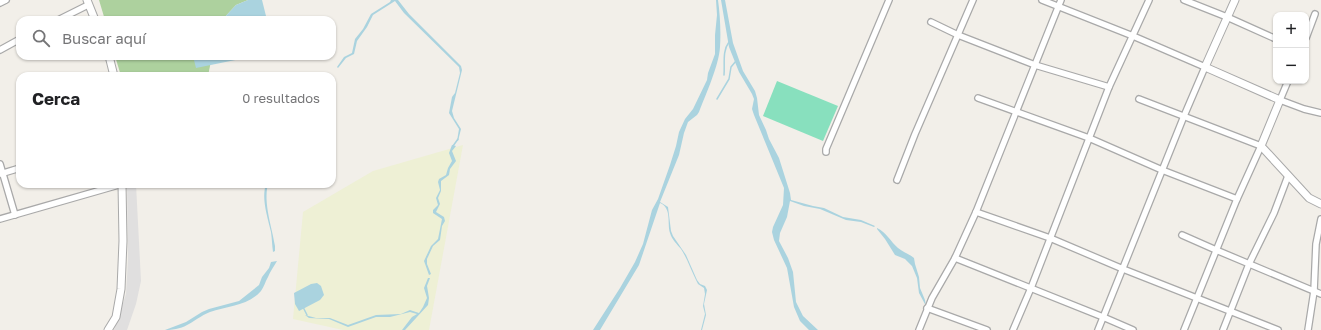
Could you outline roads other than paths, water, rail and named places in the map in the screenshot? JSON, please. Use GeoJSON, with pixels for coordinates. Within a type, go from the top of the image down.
{"type":"FeatureCollection","features":[{"type":"Feature","properties":{"kind":"street"},"geometry":{"type":"LineString","coordinates":[[0,3],[6,0]]}},
{"type":"Feature","properties":{"kind":"street"},"geometry":{"type":"LineString","coordinates":[[826,152],[889,0]]}},
{"type":"Feature","properties":{"kind":"street"},"geometry":{"type":"LineString","coordinates":[[897,180],[915,134],[973,0]]}},
{"type":"Feature","properties":{"kind":"street"},"geometry":{"type":"LineString","coordinates":[[1042,0],[1134,36],[1280,100],[1304,109],[1321,113]]}},
{"type":"Feature","properties":{"kind":"street"},"geometry":{"type":"LineString","coordinates":[[919,330],[927,308],[956,258],[976,212],[1062,0]]}},
{"type":"Feature","properties":{"kind":"street"},"geometry":{"type":"LineString","coordinates":[[1013,330],[1031,288],[1109,87],[1134,36],[1149,0]]}},
{"type":"Feature","properties":{"kind":"street"},"geometry":{"type":"LineString","coordinates":[[1184,0],[1273,38]]}},
{"type":"Feature","properties":{"kind":"street"},"geometry":{"type":"LineString","coordinates":[[1098,330],[1184,116],[1235,0]]}},
{"type":"Feature","properties":{"kind":"street"},"geometry":{"type":"LineString","coordinates":[[65,16],[88,2],[93,16]]}},
{"type":"Feature","properties":{"kind":"street"},"geometry":{"type":"LineString","coordinates":[[1309,30],[1315,14]]}},
{"type":"Feature","properties":{"kind":"street"},"geometry":{"type":"LineString","coordinates":[[931,22],[958,35],[1035,65],[1109,87]]}},
{"type":"Feature","properties":{"kind":"street"},"geometry":{"type":"LineString","coordinates":[[0,50],[16,41]]}},
{"type":"Feature","properties":{"kind":"street"},"geometry":{"type":"LineString","coordinates":[[110,60],[113,72]]}},
{"type":"Feature","properties":{"kind":"street"},"geometry":{"type":"LineString","coordinates":[[1184,330],[1236,198],[1261,146],[1287,84]]}},
{"type":"Feature","properties":{"kind":"street"},"geometry":{"type":"LineString","coordinates":[[978,98],[1089,138],[1162,170],[1236,198]]}},
{"type":"Feature","properties":{"kind":"street"},"geometry":{"type":"LineString","coordinates":[[1140,99],[1261,146],[1309,198],[1321,204]]}},
{"type":"Feature","properties":{"kind":"street"},"geometry":{"type":"LineString","coordinates":[[0,164],[1,174],[15,215]]}},
{"type":"Feature","properties":{"kind":"street"},"geometry":{"type":"LineString","coordinates":[[1,174],[16,169]]}},
{"type":"Feature","properties":{"kind":"street"},"geometry":{"type":"LineString","coordinates":[[1223,330],[1249,264],[1274,213],[1288,176]]}},
{"type":"Feature","properties":{"kind":"street"},"geometry":{"type":"LineString","coordinates":[[0,219],[108,188]]}},
{"type":"Feature","properties":{"kind":"street"},"geometry":{"type":"LineString","coordinates":[[108,330],[116,317],[120,289],[123,241],[122,188]]}},
{"type":"Feature","properties":{"kind":"street"},"geometry":{"type":"LineString","coordinates":[[976,212],[1050,238],[1122,269],[1197,297],[1278,330]]}},
{"type":"Feature","properties":{"kind":"street"},"geometry":{"type":"LineString","coordinates":[[1308,330],[1314,291],[1316,244],[1321,220]]}},
{"type":"Feature","properties":{"kind":"street"},"geometry":{"type":"LineString","coordinates":[[1182,235],[1321,294]]}},
{"type":"Feature","properties":{"kind":"street"},"geometry":{"type":"LineString","coordinates":[[956,258],[1133,330]]}},
{"type":"Feature","properties":{"kind":"street"},"geometry":{"type":"LineString","coordinates":[[927,308],[987,330]]}},
{"type":"Feature","properties":{"kind":"water"},"geometry":{"type":"Polygon","coordinates":[[[248,0],[262,0],[266,16],[226,16],[236,5],[248,0]]]}},
{"type":"Feature","properties":{"kind":"water"},"geometry":{"type":"Polygon","coordinates":[[[391,0],[398,0],[409,14],[461,66],[462,70],[452,111],[454,118],[461,129],[458,141],[459,129],[449,113],[452,97],[455,93],[460,73],[459,67],[404,13],[395,1],[373,15],[357,41],[354,54],[346,58],[338,68],[337,67],[344,57],[352,53],[355,39],[363,29],[371,14],[391,0]]]}},
{"type":"Feature","properties":{"kind":"water"},"geometry":{"type":"Polygon","coordinates":[[[716,0],[718,0],[720,17],[720,47],[717,62],[712,80],[699,112],[688,122],[679,155],[660,202],[668,207],[673,236],[686,255],[697,280],[700,284],[705,286],[707,290],[704,304],[706,315],[702,330],[705,314],[703,306],[705,294],[704,288],[698,284],[681,249],[672,238],[669,229],[668,212],[664,205],[660,203],[639,265],[600,330],[593,330],[635,262],[643,244],[652,210],[658,199],[670,165],[679,132],[685,119],[693,109],[707,80],[715,54],[717,15],[716,0]]]}},
{"type":"Feature","properties":{"kind":"water"},"geometry":{"type":"Polygon","coordinates":[[[721,0],[725,0],[733,43],[743,71],[755,91],[759,115],[779,158],[791,200],[824,208],[843,217],[861,220],[875,226],[846,220],[820,209],[804,206],[790,201],[787,217],[780,233],[779,241],[788,258],[793,272],[796,302],[803,316],[818,330],[809,330],[800,321],[794,307],[787,268],[774,240],[772,232],[783,205],[784,188],[754,115],[752,109],[754,99],[739,72],[729,47],[721,0]]]}},
{"type":"Feature","properties":{"kind":"water"},"geometry":{"type":"Polygon","coordinates":[[[194,60],[235,60],[196,68],[194,60]]]}},
{"type":"Feature","properties":{"kind":"water"},"geometry":{"type":"Polygon","coordinates":[[[452,145],[456,146],[452,151],[456,161],[450,169],[449,175],[441,181],[441,191],[438,198],[440,204],[436,212],[444,217],[445,221],[442,226],[440,240],[433,246],[427,259],[427,264],[431,274],[429,275],[424,261],[431,246],[438,239],[442,219],[433,213],[433,210],[438,205],[436,198],[440,190],[438,182],[439,179],[446,175],[452,161],[449,153],[452,145]]]}},
{"type":"Feature","properties":{"kind":"water"},"geometry":{"type":"Polygon","coordinates":[[[265,188],[267,188],[268,215],[275,246],[275,251],[273,252],[264,196],[265,188]]]}},
{"type":"Feature","properties":{"kind":"water"},"geometry":{"type":"Polygon","coordinates":[[[877,228],[883,232],[898,248],[914,258],[920,288],[926,306],[919,293],[917,278],[912,266],[905,259],[895,255],[877,228]]]}},
{"type":"Feature","properties":{"kind":"water"},"geometry":{"type":"Polygon","coordinates":[[[277,261],[261,291],[250,300],[210,312],[179,328],[165,330],[186,322],[209,309],[239,301],[259,285],[271,262],[277,261]]]}},
{"type":"Feature","properties":{"kind":"water"},"geometry":{"type":"Polygon","coordinates":[[[428,278],[430,278],[427,286],[429,298],[428,305],[405,330],[402,330],[412,317],[417,314],[410,312],[390,317],[376,317],[348,327],[329,319],[309,318],[305,315],[316,318],[330,318],[348,325],[376,315],[401,314],[410,310],[419,313],[427,298],[424,288],[428,278]]]}},
{"type":"Feature","properties":{"kind":"water"},"geometry":{"type":"Polygon","coordinates":[[[317,283],[321,286],[324,295],[320,300],[299,311],[295,304],[294,293],[311,284],[317,283]]]}},
{"type":"Feature","properties":{"kind":"waterway"},"geometry":{"type":"LineString","coordinates":[[724,75],[725,49],[729,42]]}},
{"type":"Feature","properties":{"kind":"waterway"},"geometry":{"type":"LineString","coordinates":[[717,99],[729,79],[731,67],[736,61]]}},
{"type":"Feature","properties":{"kind":"waterway"},"geometry":{"type":"LineString","coordinates":[[453,146],[458,139]]}},
{"type":"Feature","properties":{"kind":"waterway"},"geometry":{"type":"LineString","coordinates":[[303,307],[307,315]]}}]}
